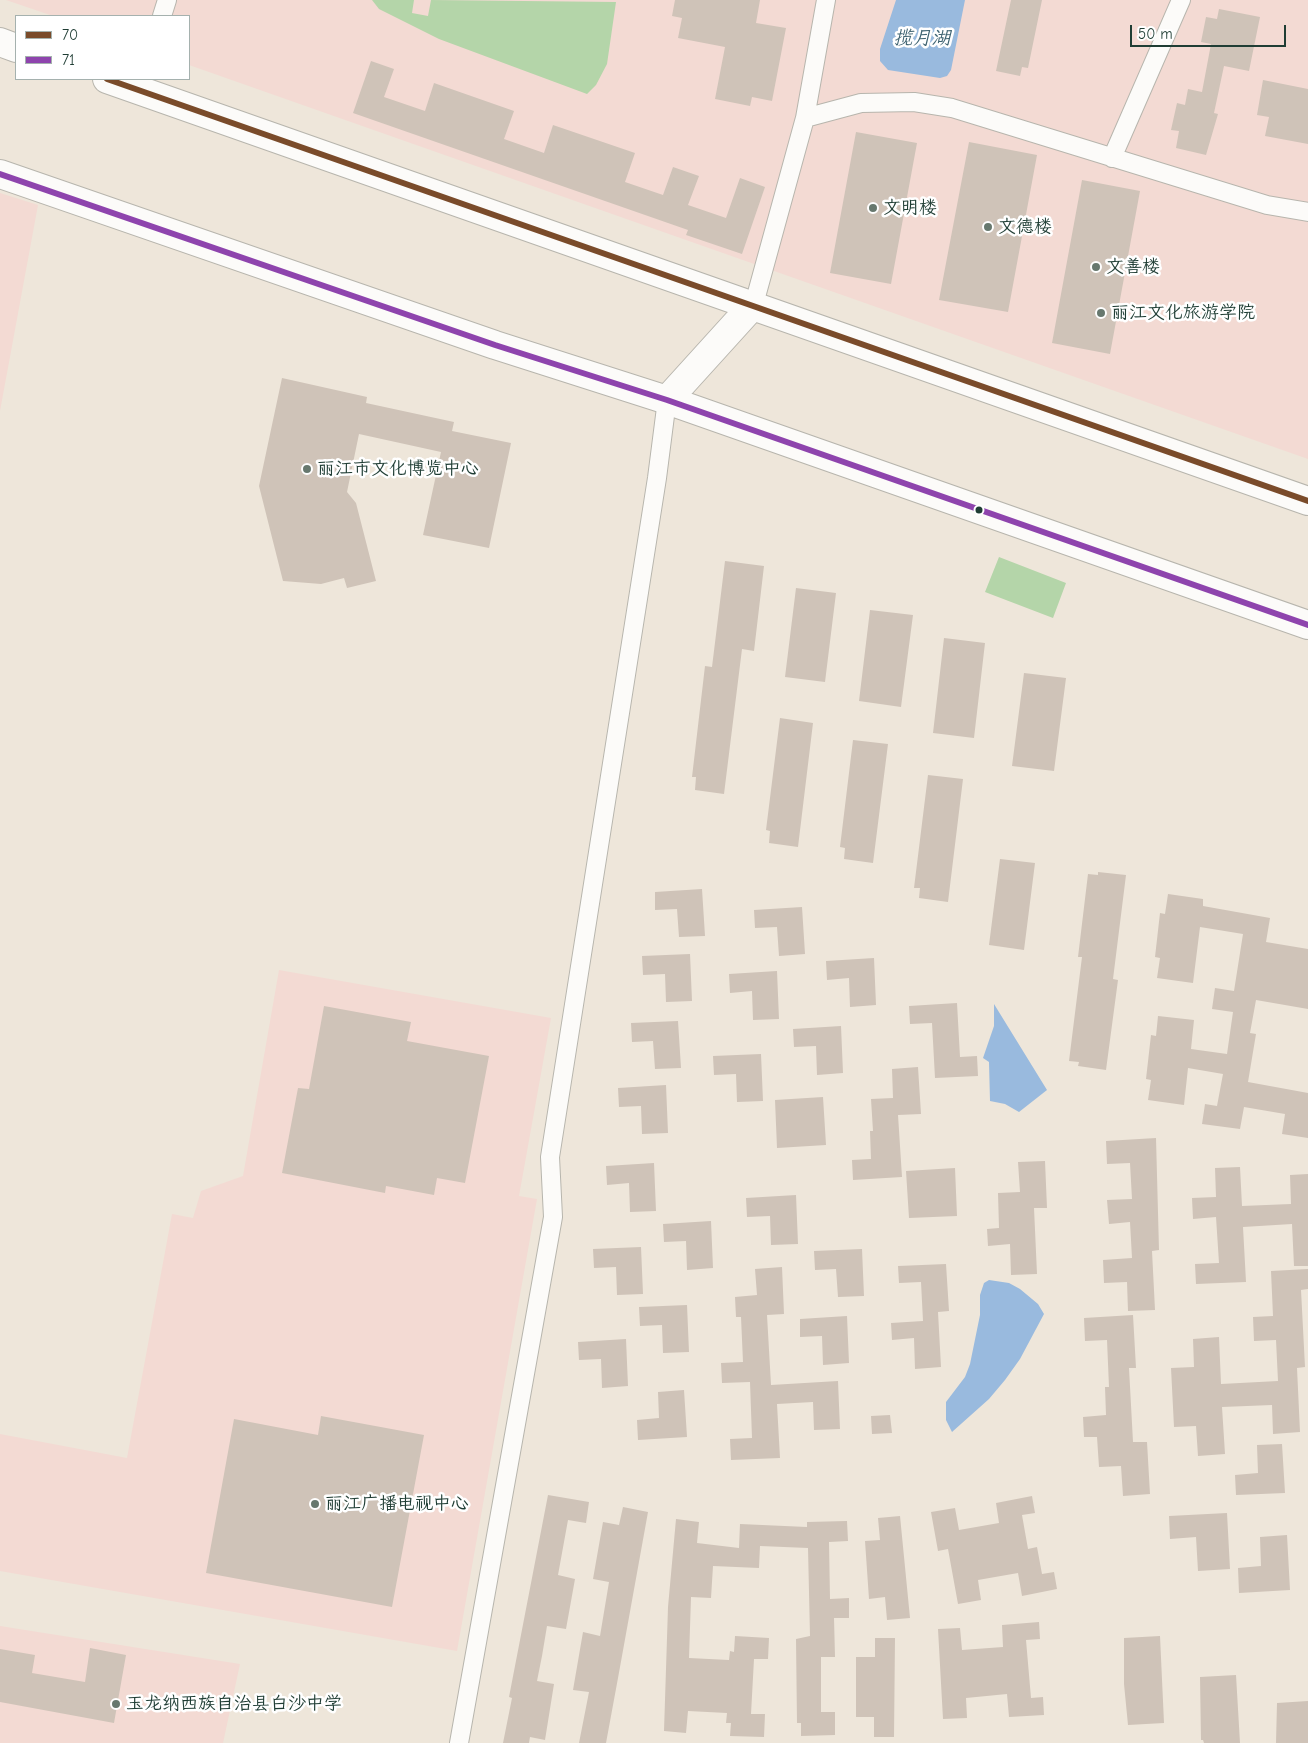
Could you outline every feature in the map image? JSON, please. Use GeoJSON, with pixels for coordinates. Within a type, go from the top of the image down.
{"type":"FeatureCollection","features":[{"type":"Feature","properties":{"kind":"highway"},"geometry":{"type":"LineString","coordinates":[[0,42],[15,48]]}},
{"type":"Feature","properties":{"kind":"highway"},"geometry":{"type":"LineString","coordinates":[[113,80],[138,84],[1308,501]]}},
{"type":"Feature","properties":{"kind":"highway"},"geometry":{"type":"LineString","coordinates":[[0,174],[485,341],[667,400],[1308,625]]}},
{"type":"Feature","properties":{"kind":"highway"},"geometry":{"type":"LineString","coordinates":[[667,400],[754,304]]}},
{"type":"Feature","properties":{"kind":"street"},"geometry":{"type":"LineString","coordinates":[[162,15],[167,0]]}},
{"type":"Feature","properties":{"kind":"street"},"geometry":{"type":"LineString","coordinates":[[754,304],[804,118],[826,0]]}},
{"type":"Feature","properties":{"kind":"street"},"geometry":{"type":"LineString","coordinates":[[1112,158],[1181,0]]}},
{"type":"Feature","properties":{"kind":"street"},"geometry":{"type":"LineString","coordinates":[[804,118],[850,104],[914,102],[952,108],[1267,206],[1308,212]]}},
{"type":"Feature","properties":{"kind":"street"},"geometry":{"type":"LineString","coordinates":[[459,1743],[553,1217],[550,1157],[657,478],[667,400]]}},
{"type":"Feature","properties":{"kind":"shaded area","name":"丽江文化旅游学院"},"geometry":{"type":"Polygon","coordinates":[[[6,0],[1308,0],[1308,459],[190,65],[190,15],[50,15],[6,0]]]}},
{"type":"Feature","properties":{"kind":"shaded area"},"geometry":{"type":"Polygon","coordinates":[[[0,193],[38,205],[0,411],[0,193]]]}},
{"type":"Feature","properties":{"kind":"shaded area"},"geometry":{"type":"Polygon","coordinates":[[[279,970],[551,1018],[519,1196],[537,1199],[457,1651],[0,1571],[0,1434],[127,1458],[172,1214],[193,1218],[201,1191],[243,1176],[279,970]]]}},
{"type":"Feature","properties":{"kind":"shaded area","name":"玉龙纳西族自治县白沙中学"},"geometry":{"type":"Polygon","coordinates":[[[0,1626],[240,1664],[223,1743],[0,1743],[0,1626]]]}},
{"type":"Feature","properties":{"kind":"green space"},"geometry":{"type":"Polygon","coordinates":[[[372,0],[414,0],[412,13],[428,16],[431,0],[616,2],[607,64],[596,85],[587,94],[439,39],[379,9],[372,0]]]}},
{"type":"Feature","properties":{"kind":"green space"},"geometry":{"type":"Polygon","coordinates":[[[999,557],[1066,583],[1053,618],[985,592],[999,557]]]}},
{"type":"Feature","properties":{"kind":"water","name":"揽月湖"},"geometry":{"type":"Polygon","coordinates":[[[896,0],[965,0],[951,70],[947,76],[940,78],[888,70],[880,61],[880,49],[896,0]]]}},
{"type":"Feature","properties":{"kind":"water"},"geometry":{"type":"Polygon","coordinates":[[[994,1004],[1047,1090],[1019,1112],[1005,1104],[990,1101],[989,1062],[983,1058],[994,1026],[994,1004]]]}},
{"type":"Feature","properties":{"kind":"water"},"geometry":{"type":"Polygon","coordinates":[[[989,1280],[1009,1283],[1020,1289],[1038,1304],[1044,1314],[1020,1359],[1005,1380],[989,1399],[952,1432],[946,1420],[946,1402],[965,1377],[970,1364],[980,1315],[980,1295],[984,1283],[989,1280]]]}},
{"type":"Feature","properties":{"kind":"building"},"geometry":{"type":"Polygon","coordinates":[[[675,0],[760,0],[756,23],[786,28],[772,101],[752,97],[750,106],[715,99],[725,47],[678,38],[682,18],[672,16],[675,0]]]}},
{"type":"Feature","properties":{"kind":"building"},"geometry":{"type":"Polygon","coordinates":[[[1011,0],[1042,0],[1028,68],[1022,67],[1020,76],[996,71],[1011,0]]]}},
{"type":"Feature","properties":{"kind":"building"},"geometry":{"type":"Polygon","coordinates":[[[1219,9],[1260,17],[1249,71],[1224,66],[1214,113],[1218,114],[1206,155],[1176,148],[1179,131],[1171,130],[1177,103],[1185,105],[1188,89],[1202,92],[1211,44],[1201,42],[1206,17],[1217,19],[1219,9]]]}},
{"type":"Feature","properties":{"kind":"building"},"geometry":{"type":"Polygon","coordinates":[[[371,61],[394,69],[384,97],[425,111],[434,83],[514,111],[504,139],[544,153],[553,125],[635,153],[625,182],[663,195],[673,167],[699,176],[688,205],[726,218],[740,178],[765,187],[742,254],[686,235],[688,230],[353,113],[371,61]]]}},
{"type":"Feature","properties":{"kind":"building"},"geometry":{"type":"Polygon","coordinates":[[[1263,80],[1308,89],[1308,144],[1265,136],[1269,117],[1257,115],[1263,80]]]}},
{"type":"Feature","properties":{"kind":"building","name":"文明楼"},"geometry":{"type":"Polygon","coordinates":[[[856,132],[917,143],[891,284],[830,273],[856,132]]]}},
{"type":"Feature","properties":{"kind":"building","name":"文德楼"},"geometry":{"type":"Polygon","coordinates":[[[969,142],[1037,155],[1008,312],[939,300],[969,142]]]}},
{"type":"Feature","properties":{"kind":"building","name":"文善楼"},"geometry":{"type":"Polygon","coordinates":[[[1082,180],[1140,191],[1110,354],[1052,343],[1082,180]]]}},
{"type":"Feature","properties":{"kind":"building","name":"丽江市文化博览中心"},"geometry":{"type":"Polygon","coordinates":[[[282,378],[367,397],[366,403],[454,422],[452,431],[511,443],[489,548],[423,535],[441,452],[359,434],[347,492],[356,503],[376,581],[347,588],[344,578],[321,584],[283,581],[259,486],[282,378]]]}},
{"type":"Feature","properties":{"kind":"building"},"geometry":{"type":"Polygon","coordinates":[[[725,561],[764,566],[754,651],[742,649],[724,794],[695,790],[696,777],[692,777],[705,666],[712,667],[725,561]]]}},
{"type":"Feature","properties":{"kind":"building"},"geometry":{"type":"Polygon","coordinates":[[[796,588],[836,593],[825,682],[785,677],[796,588]]]}},
{"type":"Feature","properties":{"kind":"building"},"geometry":{"type":"Polygon","coordinates":[[[870,610],[913,615],[901,707],[859,701],[870,610]]]}},
{"type":"Feature","properties":{"kind":"building"},"geometry":{"type":"Polygon","coordinates":[[[944,638],[985,643],[974,738],[933,733],[944,638]]]}},
{"type":"Feature","properties":{"kind":"building"},"geometry":{"type":"Polygon","coordinates":[[[1024,673],[1066,678],[1054,771],[1012,766],[1024,673]]]}},
{"type":"Feature","properties":{"kind":"building"},"geometry":{"type":"Polygon","coordinates":[[[780,718],[813,723],[798,847],[769,843],[770,831],[766,830],[780,718]]]}},
{"type":"Feature","properties":{"kind":"building"},"geometry":{"type":"Polygon","coordinates":[[[853,740],[888,744],[873,863],[844,859],[845,848],[840,847],[853,740]]]}},
{"type":"Feature","properties":{"kind":"building"},"geometry":{"type":"Polygon","coordinates":[[[928,775],[963,779],[948,902],[919,898],[920,888],[914,888],[928,775]]]}},
{"type":"Feature","properties":{"kind":"building"},"geometry":{"type":"Polygon","coordinates":[[[1000,859],[1035,863],[1024,950],[989,945],[1000,859]]]}},
{"type":"Feature","properties":{"kind":"building"},"geometry":{"type":"Polygon","coordinates":[[[1098,872],[1126,875],[1113,979],[1118,980],[1106,1070],[1078,1066],[1079,1062],[1069,1061],[1082,957],[1078,957],[1088,874],[1098,875],[1098,872]]]}},
{"type":"Feature","properties":{"kind":"building"},"geometry":{"type":"Polygon","coordinates":[[[702,889],[705,936],[679,937],[677,909],[655,910],[655,892],[702,889]]]}},
{"type":"Feature","properties":{"kind":"building"},"geometry":{"type":"Polygon","coordinates":[[[1168,894],[1203,899],[1203,906],[1270,918],[1266,942],[1308,949],[1308,1009],[1256,1000],[1250,1033],[1256,1034],[1248,1082],[1308,1093],[1308,1138],[1282,1134],[1285,1114],[1244,1107],[1240,1129],[1202,1124],[1205,1104],[1217,1106],[1223,1074],[1188,1068],[1184,1105],[1148,1100],[1151,1080],[1146,1079],[1151,1035],[1156,1036],[1158,1016],[1194,1020],[1191,1049],[1227,1054],[1233,1012],[1212,1009],[1215,988],[1234,991],[1243,934],[1200,927],[1193,983],[1157,978],[1160,958],[1155,957],[1160,913],[1165,914],[1168,894]]]}},
{"type":"Feature","properties":{"kind":"building"},"geometry":{"type":"Polygon","coordinates":[[[802,907],[805,954],[779,956],[777,927],[755,928],[754,910],[802,907]]]}},
{"type":"Feature","properties":{"kind":"building"},"geometry":{"type":"Polygon","coordinates":[[[690,954],[692,1001],[666,1002],[665,974],[643,975],[642,956],[690,954]]]}},
{"type":"Feature","properties":{"kind":"building"},"geometry":{"type":"Polygon","coordinates":[[[874,958],[876,1005],[850,1007],[849,978],[827,980],[826,961],[874,958]]]}},
{"type":"Feature","properties":{"kind":"building"},"geometry":{"type":"Polygon","coordinates":[[[777,971],[779,1019],[753,1020],[752,991],[730,993],[729,974],[777,971]]]}},
{"type":"Feature","properties":{"kind":"building"},"geometry":{"type":"Polygon","coordinates":[[[957,1003],[960,1057],[977,1056],[978,1076],[935,1078],[932,1023],[910,1024],[909,1006],[957,1003]]]}},
{"type":"Feature","properties":{"kind":"building"},"geometry":{"type":"Polygon","coordinates":[[[324,1006],[411,1022],[407,1041],[489,1056],[465,1183],[437,1178],[434,1195],[386,1186],[385,1193],[282,1173],[298,1088],[309,1089],[324,1006]]]}},
{"type":"Feature","properties":{"kind":"building"},"geometry":{"type":"Polygon","coordinates":[[[678,1021],[681,1068],[655,1069],[653,1041],[632,1042],[631,1023],[678,1021]]]}},
{"type":"Feature","properties":{"kind":"building"},"geometry":{"type":"Polygon","coordinates":[[[841,1026],[843,1073],[817,1075],[816,1046],[794,1047],[793,1029],[841,1026]]]}},
{"type":"Feature","properties":{"kind":"building"},"geometry":{"type":"Polygon","coordinates":[[[761,1054],[763,1101],[737,1102],[736,1074],[714,1075],[713,1056],[761,1054]]]}},
{"type":"Feature","properties":{"kind":"building"},"geometry":{"type":"Polygon","coordinates":[[[918,1067],[921,1114],[898,1115],[902,1177],[853,1180],[852,1160],[871,1159],[870,1131],[873,1131],[871,1099],[893,1098],[892,1069],[918,1067]]]}},
{"type":"Feature","properties":{"kind":"building"},"geometry":{"type":"Polygon","coordinates":[[[666,1085],[668,1133],[642,1134],[641,1106],[619,1107],[618,1088],[666,1085]]]}},
{"type":"Feature","properties":{"kind":"building"},"geometry":{"type":"Polygon","coordinates":[[[823,1097],[826,1145],[777,1148],[775,1100],[823,1097]]]}},
{"type":"Feature","properties":{"kind":"building"},"geometry":{"type":"Polygon","coordinates":[[[1156,1138],[1159,1250],[1152,1251],[1155,1310],[1128,1311],[1127,1282],[1104,1283],[1103,1260],[1132,1258],[1130,1222],[1109,1224],[1107,1200],[1132,1199],[1130,1163],[1107,1164],[1106,1141],[1156,1138]]]}},
{"type":"Feature","properties":{"kind":"building"},"geometry":{"type":"Polygon","coordinates":[[[1045,1161],[1047,1208],[1034,1208],[1037,1274],[1011,1275],[1010,1244],[988,1246],[987,1229],[999,1228],[998,1193],[1020,1192],[1018,1162],[1045,1161]]]}},
{"type":"Feature","properties":{"kind":"building"},"geometry":{"type":"Polygon","coordinates":[[[654,1163],[656,1211],[630,1212],[629,1183],[607,1185],[606,1166],[654,1163]]]}},
{"type":"Feature","properties":{"kind":"building"},"geometry":{"type":"Polygon","coordinates":[[[1240,1167],[1242,1206],[1291,1204],[1290,1175],[1308,1174],[1308,1266],[1294,1266],[1292,1224],[1243,1227],[1246,1282],[1196,1284],[1195,1264],[1219,1263],[1216,1217],[1193,1219],[1192,1198],[1216,1197],[1215,1168],[1240,1167]]]}},
{"type":"Feature","properties":{"kind":"building"},"geometry":{"type":"Polygon","coordinates":[[[955,1168],[957,1216],[909,1218],[906,1171],[955,1168]]]}},
{"type":"Feature","properties":{"kind":"building"},"geometry":{"type":"Polygon","coordinates":[[[796,1195],[798,1244],[771,1245],[770,1216],[747,1217],[746,1198],[796,1195]]]}},
{"type":"Feature","properties":{"kind":"building"},"geometry":{"type":"Polygon","coordinates":[[[711,1221],[713,1268],[687,1270],[686,1241],[664,1242],[663,1224],[711,1221]]]}},
{"type":"Feature","properties":{"kind":"building"},"geometry":{"type":"Polygon","coordinates":[[[641,1247],[643,1294],[617,1295],[616,1267],[594,1268],[593,1249],[641,1247]]]}},
{"type":"Feature","properties":{"kind":"building"},"geometry":{"type":"Polygon","coordinates":[[[862,1249],[864,1296],[838,1297],[836,1269],[815,1270],[814,1251],[862,1249]]]}},
{"type":"Feature","properties":{"kind":"building"},"geometry":{"type":"Polygon","coordinates":[[[946,1264],[949,1311],[938,1312],[941,1367],[915,1369],[914,1338],[892,1340],[891,1323],[923,1321],[921,1282],[899,1283],[898,1266],[946,1264]]]}},
{"type":"Feature","properties":{"kind":"building"},"geometry":{"type":"Polygon","coordinates":[[[782,1267],[784,1314],[767,1315],[771,1385],[838,1381],[840,1429],[814,1430],[813,1402],[777,1404],[780,1458],[731,1460],[730,1439],[752,1438],[750,1382],[722,1383],[721,1363],[743,1362],[741,1317],[736,1317],[735,1297],[757,1295],[755,1269],[782,1267]]]}},
{"type":"Feature","properties":{"kind":"building"},"geometry":{"type":"Polygon","coordinates":[[[1308,1269],[1308,1289],[1301,1290],[1305,1367],[1297,1368],[1300,1432],[1273,1434],[1272,1405],[1222,1407],[1225,1454],[1198,1456],[1196,1426],[1174,1427],[1171,1368],[1194,1367],[1193,1339],[1219,1337],[1221,1384],[1278,1381],[1276,1340],[1254,1341],[1253,1317],[1273,1316],[1271,1271],[1308,1269]]]}},
{"type":"Feature","properties":{"kind":"building"},"geometry":{"type":"Polygon","coordinates":[[[687,1305],[689,1352],[663,1353],[662,1325],[640,1326],[639,1307],[687,1305]]]}},
{"type":"Feature","properties":{"kind":"building"},"geometry":{"type":"Polygon","coordinates":[[[1133,1315],[1136,1368],[1129,1368],[1133,1442],[1147,1442],[1150,1494],[1123,1496],[1121,1466],[1099,1467],[1097,1437],[1084,1437],[1083,1417],[1106,1415],[1105,1387],[1109,1387],[1107,1340],[1085,1341],[1084,1318],[1133,1315]]]}},
{"type":"Feature","properties":{"kind":"building"},"geometry":{"type":"Polygon","coordinates":[[[847,1316],[849,1363],[823,1365],[822,1336],[800,1337],[800,1319],[847,1316]]]}},
{"type":"Feature","properties":{"kind":"building"},"geometry":{"type":"Polygon","coordinates":[[[626,1339],[628,1386],[602,1388],[601,1359],[579,1360],[578,1342],[626,1339]]]}},
{"type":"Feature","properties":{"kind":"building"},"geometry":{"type":"Polygon","coordinates":[[[684,1390],[687,1437],[638,1440],[637,1420],[659,1418],[658,1392],[684,1390]]]}},
{"type":"Feature","properties":{"kind":"building"},"geometry":{"type":"Polygon","coordinates":[[[890,1415],[892,1433],[872,1434],[871,1416],[890,1415]]]}},
{"type":"Feature","properties":{"kind":"building","name":"丽江广播电视中心"},"geometry":{"type":"Polygon","coordinates":[[[321,1416],[424,1435],[392,1607],[206,1573],[234,1419],[318,1435],[321,1416]]]}},
{"type":"Feature","properties":{"kind":"building"},"geometry":{"type":"Polygon","coordinates":[[[1282,1444],[1285,1493],[1236,1495],[1235,1475],[1258,1473],[1257,1445],[1282,1444]]]}},
{"type":"Feature","properties":{"kind":"building"},"geometry":{"type":"Polygon","coordinates":[[[548,1495],[589,1502],[586,1523],[568,1520],[558,1575],[575,1579],[566,1629],[547,1626],[537,1681],[554,1684],[545,1740],[530,1737],[529,1743],[503,1743],[512,1698],[509,1697],[548,1495]]]}},
{"type":"Feature","properties":{"kind":"building"},"geometry":{"type":"Polygon","coordinates":[[[1032,1496],[1035,1513],[1022,1515],[1028,1549],[1037,1547],[1042,1574],[1054,1572],[1057,1589],[1022,1596],[1018,1573],[978,1580],[981,1600],[958,1604],[948,1549],[938,1551],[931,1512],[955,1508],[959,1530],[999,1523],[996,1503],[1032,1496]]]}},
{"type":"Feature","properties":{"kind":"building"},"geometry":{"type":"Polygon","coordinates":[[[623,1507],[648,1512],[606,1743],[579,1743],[589,1692],[573,1690],[583,1632],[600,1636],[609,1582],[593,1579],[603,1522],[619,1525],[623,1507]]]}},
{"type":"Feature","properties":{"kind":"building"},"geometry":{"type":"Polygon","coordinates":[[[1227,1513],[1230,1569],[1198,1571],[1196,1537],[1170,1539],[1169,1516],[1227,1513]]]}},
{"type":"Feature","properties":{"kind":"building"},"geometry":{"type":"Polygon","coordinates":[[[900,1516],[910,1618],[887,1620],[885,1597],[869,1599],[865,1541],[880,1540],[878,1518],[900,1516]]]}},
{"type":"Feature","properties":{"kind":"building"},"geometry":{"type":"Polygon","coordinates":[[[676,1519],[699,1522],[697,1543],[739,1548],[740,1524],[807,1527],[807,1522],[847,1521],[848,1541],[829,1542],[830,1599],[849,1598],[849,1618],[834,1618],[835,1657],[821,1657],[821,1712],[835,1712],[835,1735],[801,1736],[801,1723],[797,1723],[796,1639],[810,1636],[808,1548],[760,1546],[759,1568],[713,1566],[711,1598],[691,1597],[689,1658],[729,1660],[730,1651],[734,1652],[735,1636],[769,1638],[768,1659],[754,1659],[751,1714],[765,1714],[764,1737],[730,1736],[731,1723],[726,1723],[727,1713],[688,1711],[686,1733],[664,1731],[668,1607],[676,1519]]]}},
{"type":"Feature","properties":{"kind":"building"},"geometry":{"type":"Polygon","coordinates":[[[1287,1535],[1290,1590],[1239,1593],[1238,1568],[1261,1566],[1260,1537],[1287,1535]]]}},
{"type":"Feature","properties":{"kind":"building"},"geometry":{"type":"Polygon","coordinates":[[[1039,1622],[1040,1639],[1026,1640],[1031,1698],[1043,1697],[1044,1715],[1009,1717],[1007,1694],[966,1698],[967,1718],[943,1719],[938,1629],[960,1628],[962,1650],[1003,1647],[1002,1625],[1039,1622]]]}},
{"type":"Feature","properties":{"kind":"building"},"geometry":{"type":"Polygon","coordinates":[[[1160,1636],[1164,1723],[1128,1725],[1124,1684],[1124,1638],[1160,1636]]]}},
{"type":"Feature","properties":{"kind":"building"},"geometry":{"type":"Polygon","coordinates":[[[875,1638],[895,1638],[894,1737],[874,1737],[874,1717],[856,1717],[856,1657],[875,1657],[875,1638]]]}},
{"type":"Feature","properties":{"kind":"building"},"geometry":{"type":"Polygon","coordinates":[[[90,1648],[126,1655],[114,1723],[0,1702],[0,1649],[35,1655],[32,1673],[85,1682],[90,1648]]]}},
{"type":"Feature","properties":{"kind":"building"},"geometry":{"type":"Polygon","coordinates":[[[1236,1675],[1240,1743],[1204,1743],[1201,1740],[1200,1677],[1236,1675]]]}},
{"type":"Feature","properties":{"kind":"building"},"geometry":{"type":"Polygon","coordinates":[[[1308,1701],[1308,1743],[1276,1743],[1277,1703],[1308,1701]]]}},
{"type":"Feature","properties":{"kind":"transit line","name":"70"},"geometry":{"type":"LineString","coordinates":[[110,80],[1308,501]]}},
{"type":"Feature","properties":{"kind":"transit line","name":"71"},"geometry":{"type":"LineString","coordinates":[[0,174],[495,345],[667,400],[1308,625]]}},
{"type":"Feature","properties":{"kind":"place","name":"文明楼"},"geometry":{"type":"Point","coordinates":[873,208]}},
{"type":"Feature","properties":{"kind":"place","name":"文德楼"},"geometry":{"type":"Point","coordinates":[988,227]}},
{"type":"Feature","properties":{"kind":"place","name":"文善楼"},"geometry":{"type":"Point","coordinates":[1096,267]}},
{"type":"Feature","properties":{"kind":"place","name":"丽江文化旅游学院"},"geometry":{"type":"Point","coordinates":[1101,313]}},
{"type":"Feature","properties":{"kind":"place","name":"丽江市文化博览中心"},"geometry":{"type":"Point","coordinates":[307,469]}},
{"type":"Feature","properties":{"kind":"place","name":"丽江广播电视中心"},"geometry":{"type":"Point","coordinates":[315,1504]}},
{"type":"Feature","properties":{"kind":"place","name":"玉龙纳西族自治县白沙中学"},"geometry":{"type":"Point","coordinates":[116,1704]}}]}
